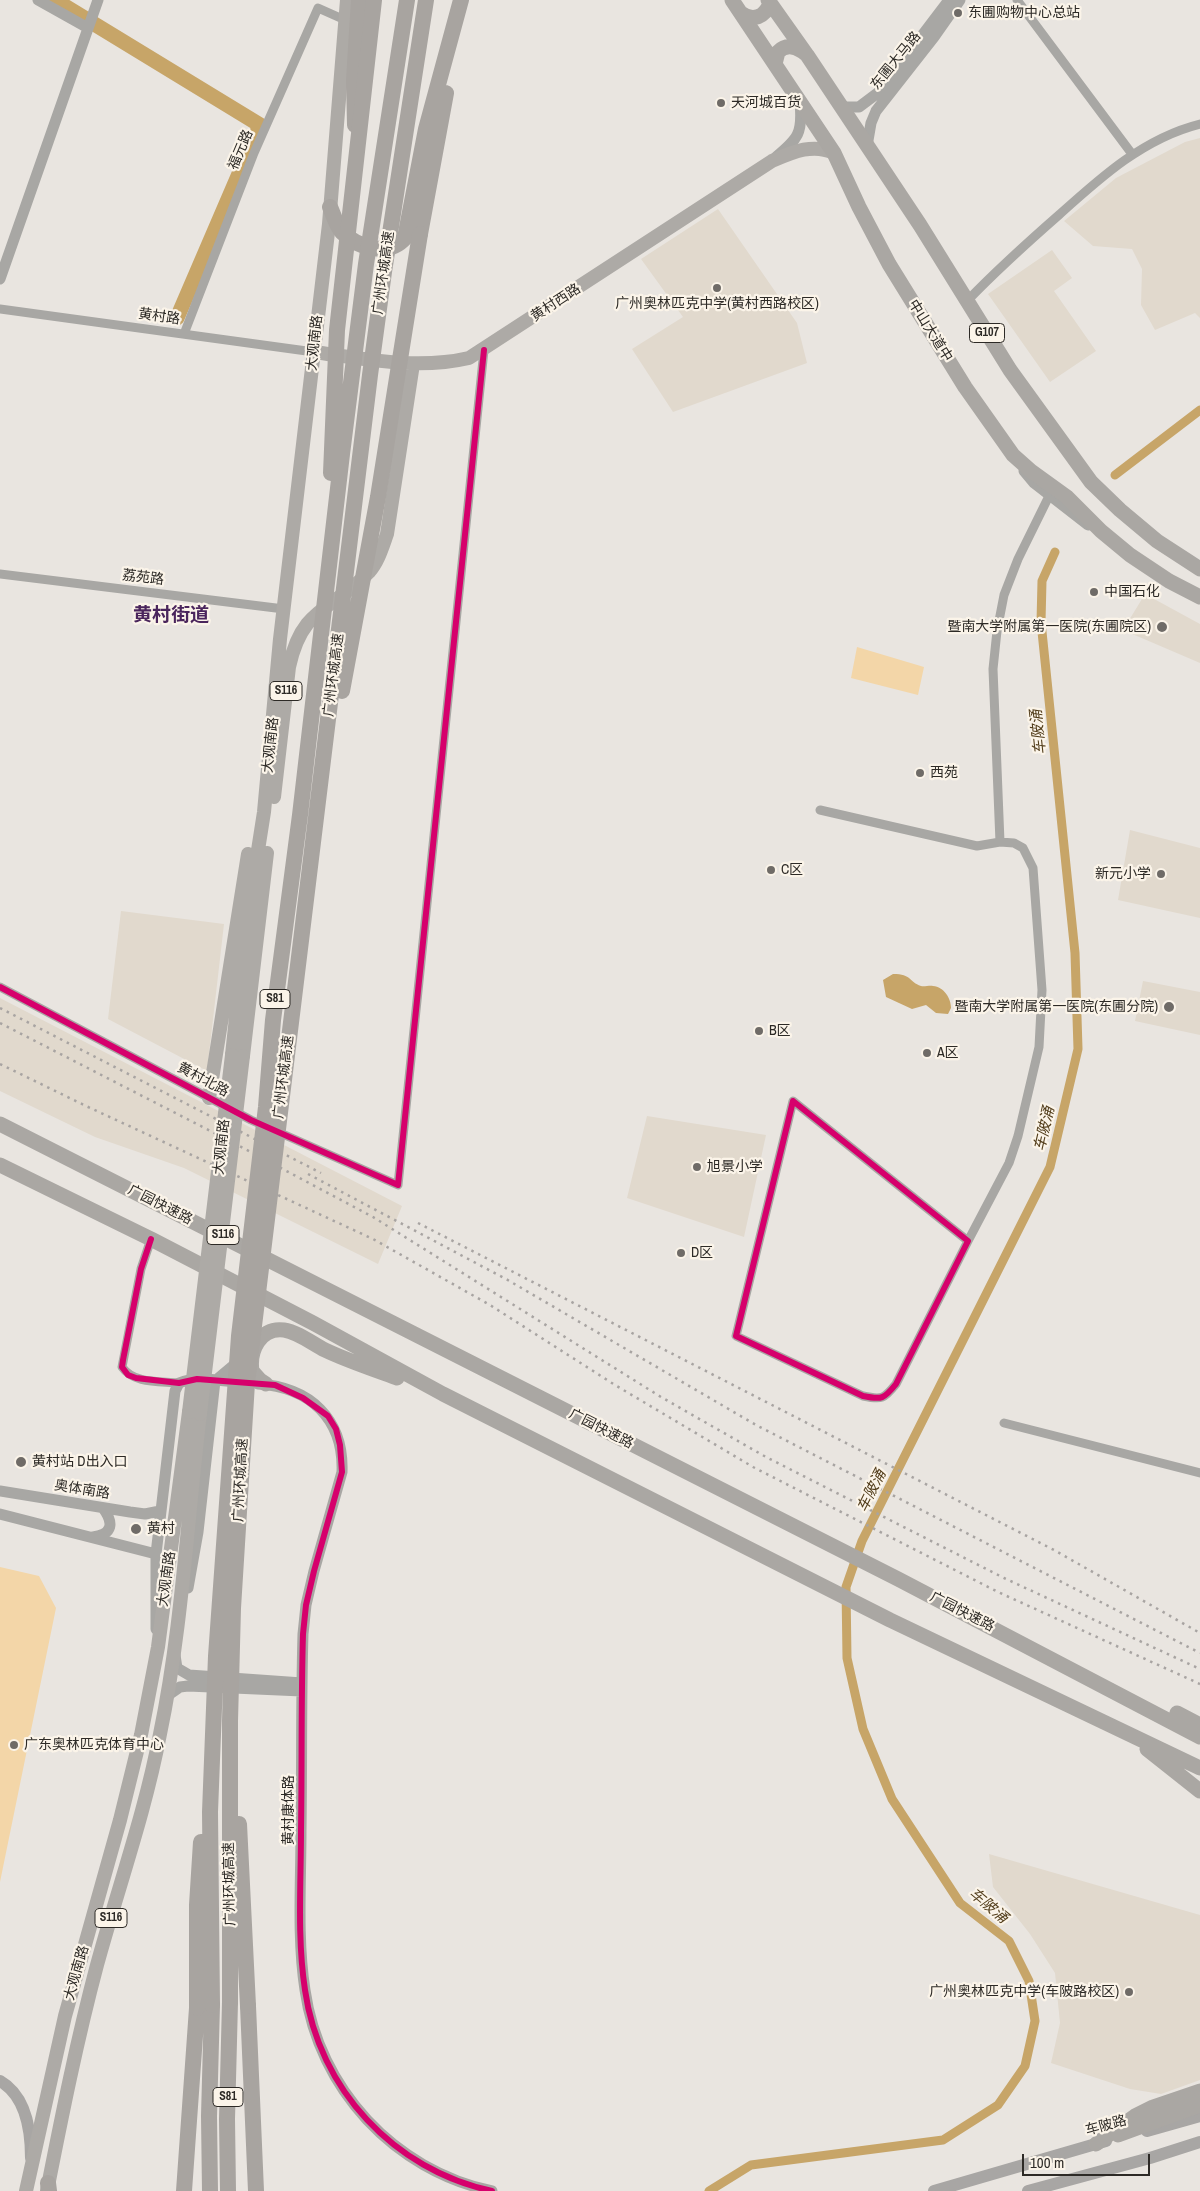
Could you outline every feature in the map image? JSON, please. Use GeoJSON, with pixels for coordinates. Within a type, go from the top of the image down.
{"type":"FeatureCollection","features":[{"type":"Feature","properties":{"kind":"highway"},"geometry":{"type":"LineString","coordinates":[[355,159],[354,80],[359,0]]}},
{"type":"Feature","properties":{"kind":"highway"},"geometry":{"type":"LineString","coordinates":[[328,581],[334,368],[355,159],[374,0]]}},
{"type":"Feature","properties":{"kind":"highway","name":"广州环城高速"},"geometry":{"type":"LineString","coordinates":[[204,2007],[197,1905],[213,1617],[240,1336],[266,1107],[273,1020],[366,264],[407,0]]}},
{"type":"Feature","properties":{"kind":"highway","name":"广州环城高速"},"geometry":{"type":"LineString","coordinates":[[229,2191],[227,2119],[230,2002],[230,1721],[233,1608],[250,1357],[382,281],[426,0]]}},
{"type":"Feature","properties":{"kind":"highway"},"geometry":{"type":"LineString","coordinates":[[323,771],[353,634],[378,496],[420,234],[462,0]]}},
{"type":"Feature","properties":{"kind":"highway"},"geometry":{"type":"LineString","coordinates":[[330,207],[342,231],[360,246],[382,249],[392,248],[400,244],[405,238],[426,129],[462,0]]}},
{"type":"Feature","properties":{"kind":"highway","name":"中山大道中"},"geometry":{"type":"LineString","coordinates":[[732,0],[834,153],[859,207],[889,264],[970,394],[1013,455],[1031,471],[1067,496],[1100,531],[1150,569],[1200,597]]}},
{"type":"Feature","properties":{"kind":"highway"},"geometry":{"type":"LineString","coordinates":[[741,13],[746,16],[757,17],[764,14],[769,2]]}},
{"type":"Feature","properties":{"kind":"highway","name":"G107"},"geometry":{"type":"LineString","coordinates":[[769,2],[842,107],[968,300],[1010,370],[1091,482],[1149,535],[1200,569]]}},
{"type":"Feature","properties":{"kind":"highway"},"geometry":{"type":"LineString","coordinates":[[775,64],[778,52],[785,48],[798,48],[807,55]]}},
{"type":"Feature","properties":{"kind":"highway","name":"广园快速路"},"geometry":{"type":"LineString","coordinates":[[0,1124],[898,1579],[1200,1737]]}},
{"type":"Feature","properties":{"kind":"highway"},"geometry":{"type":"LineString","coordinates":[[0,1165],[151,1239],[313,1323],[443,1394],[890,1620],[1200,1768]]}},
{"type":"Feature","properties":{"kind":"highway"},"geometry":{"type":"LineString","coordinates":[[256,2191],[240,1830],[237,1710],[246,1418],[250,1357],[259,1339],[267,1334],[284,1330],[339,1356],[443,1394]]}},
{"type":"Feature","properties":{"kind":"highway"},"geometry":{"type":"LineString","coordinates":[[250,1357],[252,1371],[266,1384]]}},
{"type":"Feature","properties":{"kind":"highway"},"geometry":{"type":"LineString","coordinates":[[1056,1660],[1200,1725]]}},
{"type":"Feature","properties":{"kind":"highway"},"geometry":{"type":"LineString","coordinates":[[1126,1733],[1200,1779]]}},
{"type":"Feature","properties":{"kind":"highway"},"geometry":{"type":"LineString","coordinates":[[1126,1733],[1200,1791]]}},
{"type":"Feature","properties":{"kind":"highway"},"geometry":{"type":"LineString","coordinates":[[184,2191],[204,2007]]}},
{"type":"Feature","properties":{"kind":"highway","name":"S81"},"geometry":{"type":"LineString","coordinates":[[204,2007],[210,2191]]}},
{"type":"Feature","properties":{"kind":"highway"},"geometry":{"type":"LineString","coordinates":[[252,2088],[265,2191]]}},
{"type":"Feature","properties":{"kind":"highway"},"geometry":{"type":"LineString","coordinates":[[1096,2144],[1135,2116],[1153,2107],[1200,2104]]}},
{"type":"Feature","properties":{"kind":"main road","name":"大观南路"},"geometry":{"type":"LineString","coordinates":[[238,1055],[245,933],[264,812],[284,609],[330,207],[347,0]]}},
{"type":"Feature","properties":{"kind":"main road","name":"黄村西路"},"geometry":{"type":"LineString","coordinates":[[314,352],[413,364],[452,362],[469,358],[772,161],[802,149],[813,148],[834,153]]}},
{"type":"Feature","properties":{"kind":"main road","name":"大观南路"},"geometry":{"type":"LineString","coordinates":[[26,2191],[64,2016],[132,1778],[158,1647],[194,1413],[238,1055],[256,936],[278,769],[289,667],[293,648],[310,619],[369,572],[378,560],[388,527],[413,364]]}},
{"type":"Feature","properties":{"kind":"main road"},"geometry":{"type":"LineString","coordinates":[[293,531],[295,552],[290,611],[296,620],[310,619]]}},
{"type":"Feature","properties":{"kind":"main road"},"geometry":{"type":"LineString","coordinates":[[209,1098],[263,758],[270,748]]}},
{"type":"Feature","properties":{"kind":"main road","name":"大观南路"},"geometry":{"type":"LineString","coordinates":[[48,2188],[88,2003],[146,1797],[167,1696],[182,1594],[194,1413]]}},
{"type":"Feature","properties":{"kind":"main road"},"geometry":{"type":"LineString","coordinates":[[0,2081],[17,2094],[23,2107],[29,2130],[31,2169]]}},
{"type":"Feature","properties":{"kind":"main road","name":"车陂路"},"geometry":{"type":"LineString","coordinates":[[934,2191],[1096,2144],[1200,2104]]}},
{"type":"Feature","properties":{"kind":"main road"},"geometry":{"type":"LineString","coordinates":[[1028,2191],[1150,2158],[1200,2142]]}},
{"type":"Feature","properties":{"kind":"street"},"geometry":{"type":"LineString","coordinates":[[38,0],[88,28]]}},
{"type":"Feature","properties":{"kind":"street"},"geometry":{"type":"LineString","coordinates":[[0,279],[98,0]]}},
{"type":"Feature","properties":{"kind":"street"},"geometry":{"type":"LineString","coordinates":[[1017,0],[1132,154]]}},
{"type":"Feature","properties":{"kind":"street","name":"东圃大马路"},"geometry":{"type":"LineString","coordinates":[[842,107],[859,106],[879,92],[952,3]]}},
{"type":"Feature","properties":{"kind":"street","name":"东圃大马路"},"geometry":{"type":"LineString","coordinates":[[867,146],[871,123],[876,111],[934,37],[952,3]]}},
{"type":"Feature","properties":{"kind":"street","name":"福元路"},"geometry":{"type":"LineString","coordinates":[[184,334],[254,153],[318,8],[345,20]]}},
{"type":"Feature","properties":{"kind":"street"},"geometry":{"type":"LineString","coordinates":[[772,161],[796,138],[801,122],[800,101]]}},
{"type":"Feature","properties":{"kind":"street"},"geometry":{"type":"LineString","coordinates":[[968,300],[1007,260],[1101,178],[1132,154],[1173,134],[1200,124]]}},
{"type":"Feature","properties":{"kind":"street","name":"黄村路"},"geometry":{"type":"LineString","coordinates":[[0,309],[314,352]]}},
{"type":"Feature","properties":{"kind":"street","name":"黄村北路"},"geometry":{"type":"LineString","coordinates":[[0,987],[251,1120],[398,1185],[484,350]]}},
{"type":"Feature","properties":{"kind":"street"},"geometry":{"type":"LineString","coordinates":[[1013,455],[1034,483],[1075,516],[1100,531]]}},
{"type":"Feature","properties":{"kind":"street"},"geometry":{"type":"LineString","coordinates":[[1000,842],[993,669],[997,631],[1004,595],[1018,559],[1050,494]]}},
{"type":"Feature","properties":{"kind":"street","name":"荔苑路"},"geometry":{"type":"LineString","coordinates":[[0,574],[284,609]]}},
{"type":"Feature","properties":{"kind":"street"},"geometry":{"type":"LineString","coordinates":[[820,810],[977,846],[1000,842],[1014,843],[1023,848],[1033,868],[1042,990],[1039,1047],[1018,1136],[1009,1163],[896,1384],[886,1396],[878,1400],[863,1396],[736,1336],[793,1101],[968,1241]]}},
{"type":"Feature","properties":{"kind":"street"},"geometry":{"type":"LineString","coordinates":[[151,1239],[142,1270],[122,1367],[128,1375],[136,1378],[178,1383],[173,1401],[156,1554],[155,1617],[158,1647]]}},
{"type":"Feature","properties":{"kind":"street"},"geometry":{"type":"LineString","coordinates":[[250,1357],[215,1381],[198,1532],[185,1605],[174,1645],[177,1668],[189,1675],[302,1687]]}},
{"type":"Feature","properties":{"kind":"street","name":"黄村康体路"},"geometry":{"type":"LineString","coordinates":[[178,1383],[197,1379],[266,1384],[290,1390],[318,1407],[328,1416],[336,1429],[342,1458],[342,1472],[306,1605],[302,1687],[301,1965],[311,2019],[331,2068],[353,2104],[375,2130],[395,2146],[427,2166],[455,2180],[492,2191]]}},
{"type":"Feature","properties":{"kind":"street"},"geometry":{"type":"LineString","coordinates":[[1004,1422],[1200,1473]]}},
{"type":"Feature","properties":{"kind":"street","name":"奥体南路"},"geometry":{"type":"LineString","coordinates":[[0,1491],[146,1514],[160,1511]]}},
{"type":"Feature","properties":{"kind":"street"},"geometry":{"type":"LineString","coordinates":[[93,1537],[103,1536],[110,1527],[103,1508]]}},
{"type":"Feature","properties":{"kind":"street"},"geometry":{"type":"LineString","coordinates":[[0,1514],[156,1554]]}},
{"type":"Feature","properties":{"kind":"street"},"geometry":{"type":"LineString","coordinates":[[167,1696],[180,1687],[188,1686],[302,1687]]}},
{"type":"Feature","properties":{"kind":"shaded area"},"geometry":{"type":"Polygon","coordinates":[[[1200,138],[1200,318],[1195,313],[1155,330],[1141,305],[1142,269],[1132,249],[1093,246],[1064,221],[1116,178],[1185,142],[1200,138]]]}},
{"type":"Feature","properties":{"kind":"shaded area","name":"广州奥林匹克中学(黄村西路校区)"},"geometry":{"type":"Polygon","coordinates":[[[718,209],[797,323],[807,363],[673,412],[632,349],[683,317],[641,259],[718,209]]]}},
{"type":"Feature","properties":{"kind":"shaded area"},"geometry":{"type":"Polygon","coordinates":[[[1052,250],[1072,278],[1054,291],[1096,351],[1050,382],[988,294],[1052,250]]]}},
{"type":"Feature","properties":{"kind":"shaded area","name":"暨南大学附属第一医院(东圃院区)"},"geometry":{"type":"Polygon","coordinates":[[[1145,594],[1200,624],[1200,663],[1123,630],[1145,594]]]}},
{"type":"Feature","properties":{"kind":"shaded area"},"geometry":{"type":"Polygon","coordinates":[[[857,647],[924,667],[918,695],[851,678],[857,647]]]}},
{"type":"Feature","properties":{"kind":"shaded area","name":"新元小学"},"geometry":{"type":"Polygon","coordinates":[[[1130,830],[1200,848],[1200,918],[1118,900],[1130,830]]]}},
{"type":"Feature","properties":{"kind":"shaded area"},"geometry":{"type":"Polygon","coordinates":[[[121,911],[224,924],[207,1071],[108,1019],[121,911]]]}},
{"type":"Feature","properties":{"kind":"shaded area"},"geometry":{"type":"Polygon","coordinates":[[[893,974],[904,975],[921,986],[940,988],[950,1000],[951,1008],[948,1014],[936,1013],[926,1005],[912,1009],[886,997],[883,980],[893,974]]]}},
{"type":"Feature","properties":{"kind":"shaded area","name":"暨南大学附属第一医院(东圃分院)"},"geometry":{"type":"Polygon","coordinates":[[[1143,981],[1200,992],[1200,1035],[1135,1021],[1143,981]]]}},
{"type":"Feature","properties":{"kind":"shaded area"},"geometry":{"type":"Polygon","coordinates":[[[0,998],[402,1206],[378,1264],[184,1168],[95,1137],[0,1091],[0,998]]]}},
{"type":"Feature","properties":{"kind":"shaded area","name":"旭景小学"},"geometry":{"type":"Polygon","coordinates":[[[647,1116],[766,1135],[744,1237],[627,1198],[647,1116]]]}},
{"type":"Feature","properties":{"kind":"shaded area","name":"广东奥林匹克体育中心"},"geometry":{"type":"Polygon","coordinates":[[[0,1567],[39,1576],[56,1608],[0,1882],[0,1567]]]}},
{"type":"Feature","properties":{"kind":"shaded area","name":"广州奥林匹克中学(车陂路校区)"},"geometry":{"type":"Polygon","coordinates":[[[989,1854],[1200,1915],[1200,2080],[1161,2094],[1130,2089],[1051,2063],[1060,2023],[1055,1973],[1030,1934],[993,1887],[989,1854]]]}},
{"type":"Feature","properties":{"kind":"waterway"},"geometry":{"type":"LineString","coordinates":[[55,0],[260,125],[177,318]]}},
{"type":"Feature","properties":{"kind":"waterway"},"geometry":{"type":"LineString","coordinates":[[1115,475],[1200,410]]}},
{"type":"Feature","properties":{"kind":"waterway","name":"车陂涌"},"geometry":{"type":"LineString","coordinates":[[709,2191],[751,2165],[943,2140],[998,2105],[1025,2066],[1035,2021],[1029,1981],[1009,1941],[960,1903],[892,1799],[863,1729],[847,1658],[846,1587],[862,1541],[1050,1167],[1078,1049],[1075,953],[1041,622],[1042,581],[1055,552]]}},
{"type":"Feature","properties":{"kind":"railway"},"geometry":{"type":"LineString","coordinates":[[0,1008],[321,1173]]}},
{"type":"Feature","properties":{"kind":"railway"},"geometry":{"type":"LineString","coordinates":[[0,1023],[373,1217],[661,1397],[766,1457],[1004,1578],[1200,1669]]}},
{"type":"Feature","properties":{"kind":"railway"},"geometry":{"type":"LineString","coordinates":[[0,1064],[373,1239],[490,1305],[615,1385],[753,1467],[998,1592],[1200,1684]]}},
{"type":"Feature","properties":{"kind":"railway"},"geometry":{"type":"LineString","coordinates":[[308,1174],[506,1279],[756,1425],[1200,1653]]}},
{"type":"Feature","properties":{"kind":"railway"},"geometry":{"type":"LineString","coordinates":[[418,1223],[1054,1550],[1200,1633]]}},
{"type":"Feature","properties":{"kind":"cycle path"},"geometry":{"type":"LineString","coordinates":[[0,987],[251,1120],[398,1185],[484,350]]}},
{"type":"Feature","properties":{"kind":"cycle path"},"geometry":{"type":"LineString","coordinates":[[793,1101],[968,1241],[896,1384],[888,1393],[879,1398],[863,1396],[736,1336],[793,1101]]}},
{"type":"Feature","properties":{"kind":"cycle path"},"geometry":{"type":"LineString","coordinates":[[151,1239],[141,1269],[123,1360],[122,1367],[128,1375],[136,1378],[179,1383],[197,1379],[275,1385],[303,1398],[328,1416],[336,1429],[340,1445],[342,1472],[314,1571],[306,1605],[303,1634],[300,1931],[305,1990],[313,2026],[326,2060],[344,2092],[367,2120],[393,2144],[423,2165],[456,2180],[492,2191]]}},
{"type":"Feature","properties":{"kind":"place","name":"东圃购物中心总站"},"geometry":{"type":"Point","coordinates":[958,13]}},
{"type":"Feature","properties":{"kind":"place","name":"天河城百货"},"geometry":{"type":"Point","coordinates":[721,103]}},
{"type":"Feature","properties":{"kind":"place","name":"广州奥林匹克中学(黄村西路校区)"},"geometry":{"type":"Point","coordinates":[717,288]}},
{"type":"Feature","properties":{"kind":"place","name":"中国石化"},"geometry":{"type":"Point","coordinates":[1094,592]}},
{"type":"Feature","properties":{"kind":"place","name":"暨南大学附属第一医院(东圃院区)"},"geometry":{"type":"Point","coordinates":[1162,627]}},
{"type":"Feature","properties":{"kind":"place","name":"西苑"},"geometry":{"type":"Point","coordinates":[920,773]}},
{"type":"Feature","properties":{"kind":"place","name":"C区"},"geometry":{"type":"Point","coordinates":[771,870]}},
{"type":"Feature","properties":{"kind":"place","name":"新元小学"},"geometry":{"type":"Point","coordinates":[1161,874]}},
{"type":"Feature","properties":{"kind":"place","name":"暨南大学附属第一医院(东圃分院)"},"geometry":{"type":"Point","coordinates":[1169,1007]}},
{"type":"Feature","properties":{"kind":"place","name":"B区"},"geometry":{"type":"Point","coordinates":[759,1031]}},
{"type":"Feature","properties":{"kind":"place","name":"A区"},"geometry":{"type":"Point","coordinates":[927,1053]}},
{"type":"Feature","properties":{"kind":"place","name":"旭景小学"},"geometry":{"type":"Point","coordinates":[697,1167]}},
{"type":"Feature","properties":{"kind":"place","name":"D区"},"geometry":{"type":"Point","coordinates":[681,1253]}},
{"type":"Feature","properties":{"kind":"place","name":"黄村站 D出入口"},"geometry":{"type":"Point","coordinates":[21,1462]}},
{"type":"Feature","properties":{"kind":"place","name":"黄村"},"geometry":{"type":"Point","coordinates":[136,1529]}},
{"type":"Feature","properties":{"kind":"place","name":"广东奥林匹克体育中心"},"geometry":{"type":"Point","coordinates":[14,1745]}},
{"type":"Feature","properties":{"kind":"place","name":"广州奥林匹克中学(车陂路校区)"},"geometry":{"type":"Point","coordinates":[1129,1992]}},
{"type":"Feature","properties":{"kind":"district","name":"黄村街道"},"geometry":{"type":"Point","coordinates":[171,616]}}]}
